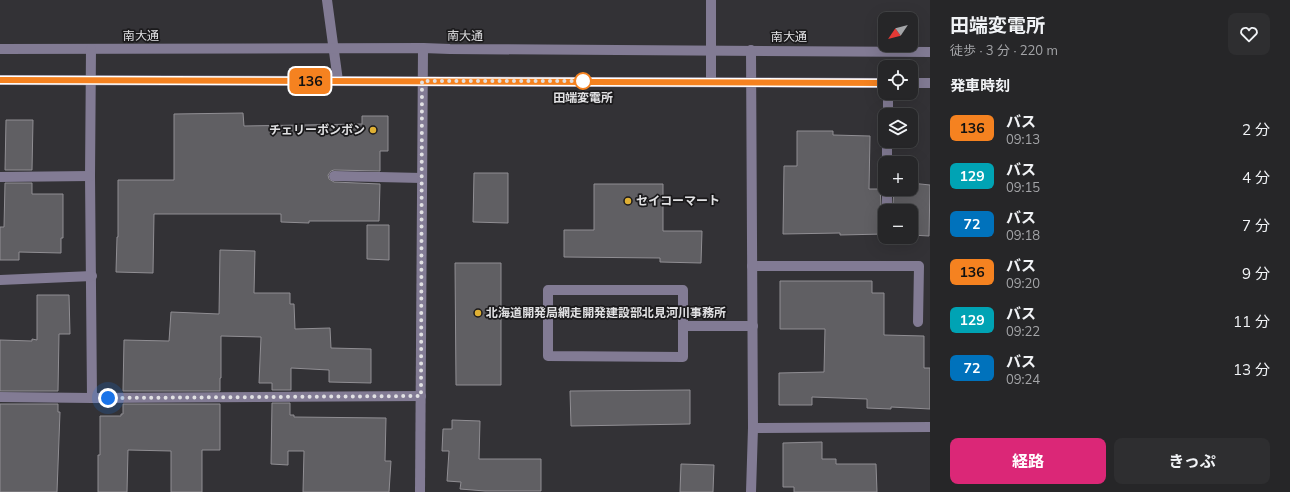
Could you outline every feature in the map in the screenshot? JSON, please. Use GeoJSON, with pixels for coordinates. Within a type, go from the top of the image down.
{"type":"FeatureCollection","features":[{"type":"Feature","properties":{"kind":"street"},"geometry":{"type":"LineString","coordinates":[[327,0],[338,81]]}},
{"type":"Feature","properties":{"kind":"street"},"geometry":{"type":"LineString","coordinates":[[711,0],[711,82]]}},
{"type":"Feature","properties":{"kind":"street"},"geometry":{"type":"LineString","coordinates":[[420,492],[423,48]]}},
{"type":"Feature","properties":{"kind":"street","name":"南大通"},"geometry":{"type":"LineString","coordinates":[[0,49],[423,48],[930,52]]}},
{"type":"Feature","properties":{"kind":"street"},"geometry":{"type":"LineString","coordinates":[[91,49],[90,176],[92,398]]}},
{"type":"Feature","properties":{"kind":"street"},"geometry":{"type":"LineString","coordinates":[[751,50],[751,492]]}},
{"type":"Feature","properties":{"kind":"street"},"geometry":{"type":"LineString","coordinates":[[0,80],[751,81],[878,83]]}},
{"type":"Feature","properties":{"kind":"street"},"geometry":{"type":"LineString","coordinates":[[918,83],[930,83]]}},
{"type":"Feature","properties":{"kind":"street"},"geometry":{"type":"LineString","coordinates":[[0,178],[90,176]]}},
{"type":"Feature","properties":{"kind":"street"},"geometry":{"type":"LineString","coordinates":[[334,176],[422,178]]}},
{"type":"Feature","properties":{"kind":"street"},"geometry":{"type":"LineString","coordinates":[[752,266],[920,266],[918,322]]}},
{"type":"Feature","properties":{"kind":"street"},"geometry":{"type":"LineString","coordinates":[[0,280],[92,276]]}},
{"type":"Feature","properties":{"kind":"street"},"geometry":{"type":"LineString","coordinates":[[548,290],[683,290],[683,326],[682,357],[548,356],[548,290]]}},
{"type":"Feature","properties":{"kind":"street"},"geometry":{"type":"LineString","coordinates":[[683,326],[752,326]]}},
{"type":"Feature","properties":{"kind":"street"},"geometry":{"type":"LineString","coordinates":[[0,397],[92,398],[421,396]]}},
{"type":"Feature","properties":{"kind":"street"},"geometry":{"type":"LineString","coordinates":[[752,428],[930,427]]}},
{"type":"Feature","properties":{"kind":"building"},"geometry":{"type":"Polygon","coordinates":[[[243,113],[244,126],[362,124],[362,116],[388,116],[388,151],[380,151],[380,171],[334,170],[328,175],[329,179],[334,182],[380,184],[379,221],[309,221],[309,223],[281,222],[281,214],[154,214],[153,273],[116,272],[118,237],[118,180],[174,180],[174,114],[243,113]]]}},
{"type":"Feature","properties":{"kind":"building"},"geometry":{"type":"Polygon","coordinates":[[[6,120],[33,120],[32,170],[5,170],[6,120]]]}},
{"type":"Feature","properties":{"kind":"building"},"geometry":{"type":"Polygon","coordinates":[[[797,131],[833,131],[833,135],[870,136],[869,189],[878,189],[878,196],[880,196],[881,204],[878,204],[878,234],[783,234],[784,166],[797,166],[797,131]]]}},
{"type":"Feature","properties":{"kind":"building"},"geometry":{"type":"Polygon","coordinates":[[[474,173],[508,173],[508,223],[473,222],[474,173]]]}},
{"type":"Feature","properties":{"kind":"building"},"geometry":{"type":"Polygon","coordinates":[[[5,183],[32,183],[32,194],[63,194],[63,238],[61,238],[61,253],[19,252],[19,260],[0,260],[0,227],[4,227],[5,183]]]}},
{"type":"Feature","properties":{"kind":"building"},"geometry":{"type":"Polygon","coordinates":[[[594,184],[663,184],[663,231],[702,231],[701,263],[660,262],[660,258],[564,257],[564,230],[594,230],[594,184]]]}},
{"type":"Feature","properties":{"kind":"building"},"geometry":{"type":"Polygon","coordinates":[[[918,184],[930,185],[929,236],[918,235],[918,204],[893,204],[894,196],[918,196],[918,184]]]}},
{"type":"Feature","properties":{"kind":"building"},"geometry":{"type":"Polygon","coordinates":[[[367,225],[389,225],[389,260],[367,259],[367,225]]]}},
{"type":"Feature","properties":{"kind":"building"},"geometry":{"type":"Polygon","coordinates":[[[220,250],[255,251],[254,293],[290,293],[290,304],[294,304],[295,329],[330,328],[331,348],[371,349],[371,383],[329,382],[329,370],[291,368],[291,390],[272,390],[272,383],[259,383],[261,337],[221,336],[220,391],[123,391],[124,340],[169,341],[171,312],[219,314],[220,250]]]}},
{"type":"Feature","properties":{"kind":"building","name":"北海道開発局網走開発建設部北見河川事務所"},"geometry":{"type":"Polygon","coordinates":[[[455,263],[501,263],[501,385],[456,385],[455,263]]]}},
{"type":"Feature","properties":{"kind":"building"},"geometry":{"type":"Polygon","coordinates":[[[780,281],[872,281],[872,293],[884,293],[884,335],[924,336],[924,368],[930,368],[930,409],[891,407],[891,409],[867,408],[867,399],[812,397],[812,405],[779,405],[779,373],[824,372],[825,329],[780,329],[780,281]]]}},
{"type":"Feature","properties":{"kind":"building"},"geometry":{"type":"Polygon","coordinates":[[[37,295],[69,295],[70,334],[59,334],[58,391],[0,391],[0,340],[37,340],[37,295]]]}},
{"type":"Feature","properties":{"kind":"building"},"geometry":{"type":"Polygon","coordinates":[[[690,390],[690,424],[571,426],[570,391],[690,390]]]}},
{"type":"Feature","properties":{"kind":"building"},"geometry":{"type":"Polygon","coordinates":[[[272,403],[290,403],[290,415],[294,415],[294,417],[386,418],[385,461],[391,461],[389,492],[303,492],[304,451],[288,451],[288,465],[271,464],[272,403]]]}},
{"type":"Feature","properties":{"kind":"building"},"geometry":{"type":"Polygon","coordinates":[[[0,404],[58,404],[58,412],[60,412],[57,492],[0,492],[0,404]]]}},
{"type":"Feature","properties":{"kind":"building"},"geometry":{"type":"Polygon","coordinates":[[[123,404],[220,404],[220,450],[202,450],[202,492],[171,492],[171,451],[128,450],[127,492],[98,492],[100,416],[121,416],[121,414],[123,414],[123,404]]]}},
{"type":"Feature","properties":{"kind":"building"},"geometry":{"type":"Polygon","coordinates":[[[452,420],[480,421],[479,459],[541,459],[541,491],[485,491],[460,489],[461,482],[447,481],[449,451],[442,451],[443,429],[452,429],[452,420]]]}},
{"type":"Feature","properties":{"kind":"building"},"geometry":{"type":"Polygon","coordinates":[[[822,442],[822,459],[836,459],[836,464],[876,464],[877,492],[794,492],[794,487],[783,487],[783,443],[822,442]]]}},
{"type":"Feature","properties":{"kind":"building"},"geometry":{"type":"Polygon","coordinates":[[[681,464],[714,465],[713,492],[680,492],[681,464]]]}},
{"type":"Feature","properties":{"kind":"bus line","name":"136"},"geometry":{"type":"LineString","coordinates":[[0,80],[751,81],[878,83]]}},
{"type":"Feature","properties":{"kind":"place","name":"田端変電所"},"geometry":{"type":"Point","coordinates":[583,81]}},
{"type":"Feature","properties":{"kind":"place","name":"チェリーボンボン"},"geometry":{"type":"Point","coordinates":[373,130]}},
{"type":"Feature","properties":{"kind":"place","name":"セイコーマート"},"geometry":{"type":"Point","coordinates":[628,201]}},
{"type":"Feature","properties":{"kind":"place","name":"北海道開発局網走開発建設部北見河川事務所"},"geometry":{"type":"Point","coordinates":[478,313]}},
{"type":"Feature","properties":{"kind":"route"},"geometry":{"type":"LineString","coordinates":[[108,398],[421,396],[422,81],[450,81],[588,81],[583,81]]}}]}
